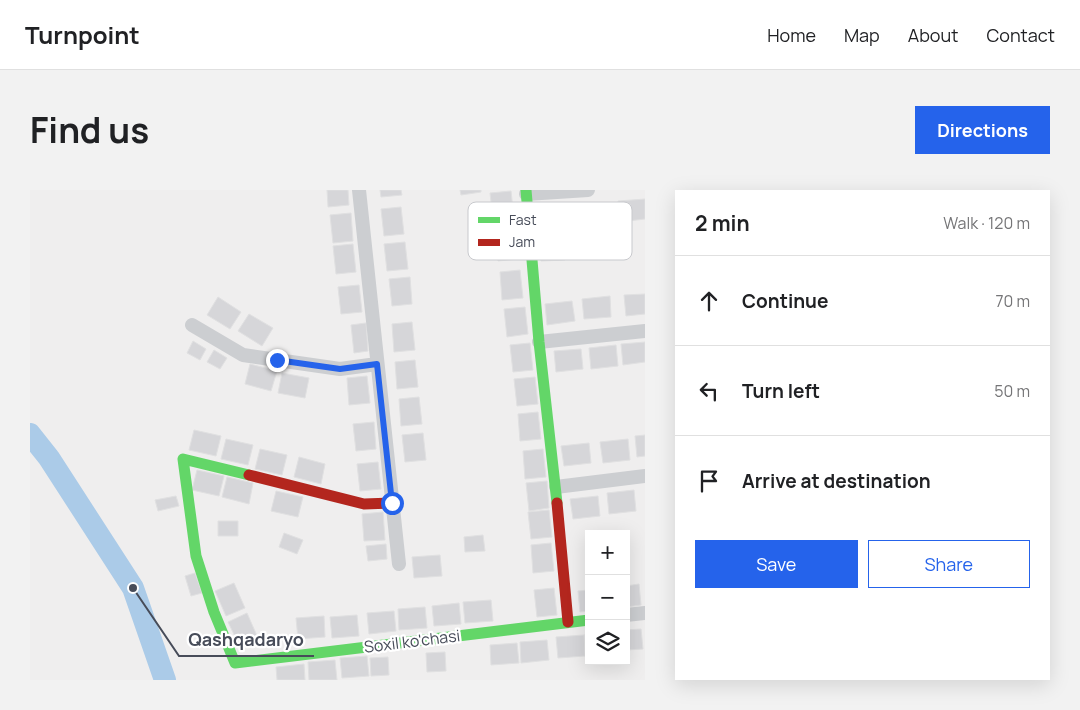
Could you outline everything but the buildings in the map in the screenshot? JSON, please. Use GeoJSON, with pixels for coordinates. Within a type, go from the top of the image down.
{"type":"FeatureCollection","features":[{"type":"Feature","properties":{"kind":"street"},"geometry":{"type":"LineString","coordinates":[[359,190],[399,564]]}},
{"type":"Feature","properties":{"kind":"street"},"geometry":{"type":"LineString","coordinates":[[526,192],[588,190]]}},
{"type":"Feature","properties":{"kind":"street"},"geometry":{"type":"LineString","coordinates":[[532,260],[568,622]]}},
{"type":"Feature","properties":{"kind":"street"},"geometry":{"type":"LineString","coordinates":[[192,325],[243,355],[340,369],[377,364]]}},
{"type":"Feature","properties":{"kind":"street"},"geometry":{"type":"LineString","coordinates":[[539,342],[645,331]]}},
{"type":"Feature","properties":{"kind":"street","name":"Soxil ko'chasi"},"geometry":{"type":"LineString","coordinates":[[392,503],[364,504],[183,459],[196,556],[214,612],[235,663],[585,620]]}},
{"type":"Feature","properties":{"kind":"street"},"geometry":{"type":"LineString","coordinates":[[556,487],[645,476]]}},
{"type":"Feature","properties":{"kind":"street"},"geometry":{"type":"LineString","coordinates":[[630,615],[645,613]]}},
{"type":"Feature","properties":{"kind":"waterway"},"geometry":{"type":"LineString","coordinates":[[30,434],[49,458],[133,588],[165,680]]}},
{"type":"Feature","properties":{"kind":"traffic: fast"},"geometry":{"type":"LineString","coordinates":[[526,190],[527,202]]}},
{"type":"Feature","properties":{"kind":"traffic: fast"},"geometry":{"type":"LineString","coordinates":[[532,260],[557,503]]}},
{"type":"Feature","properties":{"kind":"traffic: fast"},"geometry":{"type":"LineString","coordinates":[[249,475],[183,459],[196,556],[214,612],[235,663],[585,620]]}},
{"type":"Feature","properties":{"kind":"traffic: jam"},"geometry":{"type":"LineString","coordinates":[[249,475],[364,504],[392,503]]}},
{"type":"Feature","properties":{"kind":"traffic: jam"},"geometry":{"type":"LineString","coordinates":[[557,503],[568,622]]}},
{"type":"Feature","properties":{"kind":"place","name":"Qashqadaryo"},"geometry":{"type":"Point","coordinates":[133,588]}},
{"type":"Feature","properties":{"kind":"route"},"geometry":{"type":"LineString","coordinates":[[277,360],[340,369],[377,364],[392,503]]}}]}
